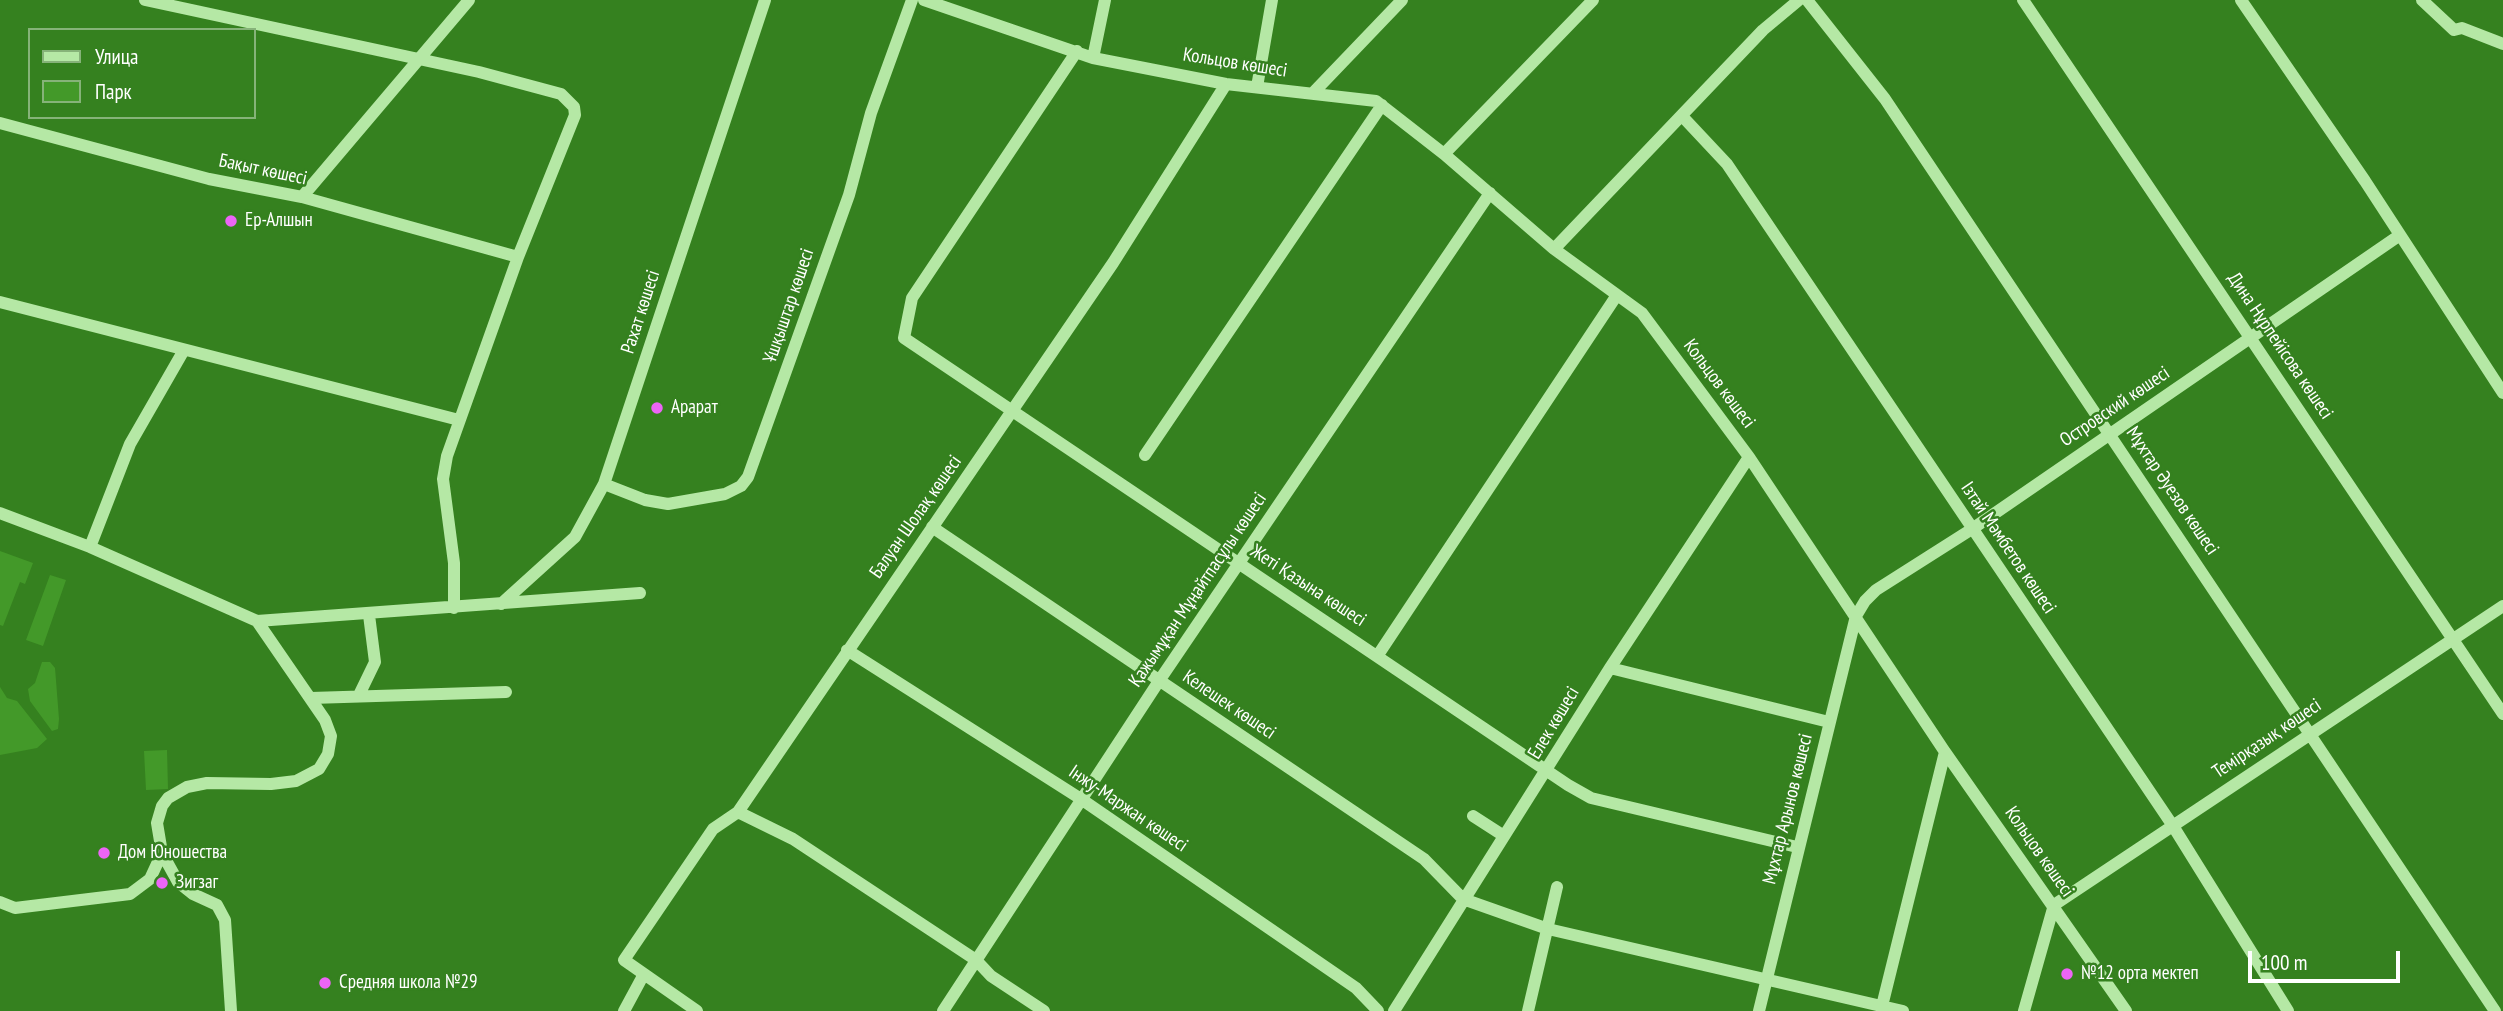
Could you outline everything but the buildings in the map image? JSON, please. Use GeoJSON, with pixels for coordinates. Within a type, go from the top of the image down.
{"type":"FeatureCollection","features":[{"type":"Feature","properties":{"kind":"street"},"geometry":{"type":"LineString","coordinates":[[145,0],[417,59],[561,94],[574,107],[575,115],[518,257],[459,420],[443,479],[454,563],[454,608]]}},
{"type":"Feature","properties":{"kind":"street"},"geometry":{"type":"LineString","coordinates":[[302,197],[469,0]]}},
{"type":"Feature","properties":{"kind":"street","name":"Рахат көшесі"},"geometry":{"type":"LineString","coordinates":[[501,604],[575,537],[604,484],[765,0]]}},
{"type":"Feature","properties":{"kind":"street","name":"Ұшқыштар көшесі"},"geometry":{"type":"LineString","coordinates":[[604,484],[645,500],[668,504],[726,494],[741,486],[748,477],[845,206],[871,113],[912,0]]}},
{"type":"Feature","properties":{"kind":"street","name":"Кольцов көшесі"},"geometry":{"type":"LineString","coordinates":[[924,0],[1093,58],[1227,84],[1376,100],[1444,154],[1554,249],[1642,313],[1749,457],[1945,752],[2126,1011]]}},
{"type":"Feature","properties":{"kind":"street"},"geometry":{"type":"LineString","coordinates":[[1093,58],[1105,0]]}},
{"type":"Feature","properties":{"kind":"street"},"geometry":{"type":"LineString","coordinates":[[1257,87],[1272,0]]}},
{"type":"Feature","properties":{"kind":"street"},"geometry":{"type":"LineString","coordinates":[[1313,93],[1402,0]]}},
{"type":"Feature","properties":{"kind":"street"},"geometry":{"type":"LineString","coordinates":[[1444,154],[1593,0]]}},
{"type":"Feature","properties":{"kind":"street"},"geometry":{"type":"LineString","coordinates":[[1554,249],[1763,30],[1799,0]]}},
{"type":"Feature","properties":{"kind":"street","name":"Мұхтар Әуезов көшесі"},"geometry":{"type":"LineString","coordinates":[[1807,0],[1885,99],[2495,1011]]}},
{"type":"Feature","properties":{"kind":"street","name":"Дина Нұрпейісова көшесі"},"geometry":{"type":"LineString","coordinates":[[2023,0],[2503,714]]}},
{"type":"Feature","properties":{"kind":"street"},"geometry":{"type":"LineString","coordinates":[[2241,0],[2503,393]]}},
{"type":"Feature","properties":{"kind":"street"},"geometry":{"type":"LineString","coordinates":[[2423,0],[2454,30],[2462,28],[2503,44]]}},
{"type":"Feature","properties":{"kind":"street","name":"Жеті Қазына көшесі"},"geometry":{"type":"LineString","coordinates":[[1077,51],[912,298],[904,338],[1014,409],[1238,564],[1591,798],[1797,847]]}},
{"type":"Feature","properties":{"kind":"street","name":"Балуан Шолақ көшесі"},"geometry":{"type":"LineString","coordinates":[[643,974],[624,960],[713,829],[738,812],[1113,263],[1227,84]]}},
{"type":"Feature","properties":{"kind":"street"},"geometry":{"type":"LineString","coordinates":[[1145,455],[1382,105]]}},
{"type":"Feature","properties":{"kind":"street","name":"Ізтай Мәмбетов көшесі"},"geometry":{"type":"LineString","coordinates":[[1682,116],[1727,164],[2173,826],[2288,1011]]}},
{"type":"Feature","properties":{"kind":"street","name":"Бақыт көшесі"},"geometry":{"type":"LineString","coordinates":[[0,123],[209,179],[302,197],[518,257]]}},
{"type":"Feature","properties":{"kind":"street","name":"Қажымұқан Мұңайтпасұлы көшесі"},"geometry":{"type":"LineString","coordinates":[[943,1011],[1159,681],[1490,193]]}},
{"type":"Feature","properties":{"kind":"street","name":"Островский көшесі"},"geometry":{"type":"LineString","coordinates":[[1856,616],[1876,590],[1972,528],[2400,236]]}},
{"type":"Feature","properties":{"kind":"street"},"geometry":{"type":"LineString","coordinates":[[1378,655],[1617,295]]}},
{"type":"Feature","properties":{"kind":"street"},"geometry":{"type":"LineString","coordinates":[[0,302],[459,420]]}},
{"type":"Feature","properties":{"kind":"street"},"geometry":{"type":"LineString","coordinates":[[90,547],[130,444],[184,350]]}},
{"type":"Feature","properties":{"kind":"street","name":"Елек көшесі"},"geometry":{"type":"LineString","coordinates":[[1394,1011],[1504,836],[1549,770],[1610,668],[1749,457]]}},
{"type":"Feature","properties":{"kind":"street"},"geometry":{"type":"LineString","coordinates":[[0,513],[90,547],[257,621],[369,615],[640,593]]}},
{"type":"Feature","properties":{"kind":"street","name":"Келешек көшесі"},"geometry":{"type":"LineString","coordinates":[[932,527],[1424,859],[1463,900]]}},
{"type":"Feature","properties":{"kind":"street","name":"Темірқазық көшесі"},"geometry":{"type":"LineString","coordinates":[[2054,905],[2503,606]]}},
{"type":"Feature","properties":{"kind":"street"},"geometry":{"type":"LineString","coordinates":[[359,695],[375,662],[369,615]]}},
{"type":"Feature","properties":{"kind":"street","name":"Мұхтар Арынов көшесі"},"geometry":{"type":"LineString","coordinates":[[1759,1011],[1797,847],[1856,616]]}},
{"type":"Feature","properties":{"kind":"street"},"geometry":{"type":"LineString","coordinates":[[231,1011],[225,920],[217,905],[193,894],[178,883],[162,853],[157,833],[159,813],[168,798],[178,792],[207,783],[288,783],[319,769],[328,754],[331,736],[325,720],[257,621]]}},
{"type":"Feature","properties":{"kind":"street","name":"Інжу-Маржан көшесі"},"geometry":{"type":"LineString","coordinates":[[847,650],[1081,799],[1356,988],[1378,1011]]}},
{"type":"Feature","properties":{"kind":"street"},"geometry":{"type":"LineString","coordinates":[[1610,668],[1829,722]]}},
{"type":"Feature","properties":{"kind":"street"},"geometry":{"type":"LineString","coordinates":[[311,698],[506,692]]}},
{"type":"Feature","properties":{"kind":"street"},"geometry":{"type":"LineString","coordinates":[[1882,1006],[1945,752]]}},
{"type":"Feature","properties":{"kind":"street"},"geometry":{"type":"LineString","coordinates":[[738,812],[793,839],[976,960],[991,976],[1044,1011]]}},
{"type":"Feature","properties":{"kind":"street"},"geometry":{"type":"LineString","coordinates":[[1473,816],[1504,836]]}},
{"type":"Feature","properties":{"kind":"street"},"geometry":{"type":"LineString","coordinates":[[0,902],[16,908],[130,894],[150,879],[162,853]]}},
{"type":"Feature","properties":{"kind":"street"},"geometry":{"type":"LineString","coordinates":[[1528,1011],[1557,887]]}},
{"type":"Feature","properties":{"kind":"street"},"geometry":{"type":"LineString","coordinates":[[1463,900],[1548,929],[1903,1011]]}},
{"type":"Feature","properties":{"kind":"street"},"geometry":{"type":"LineString","coordinates":[[2024,1011],[2054,905]]}},
{"type":"Feature","properties":{"kind":"street"},"geometry":{"type":"LineString","coordinates":[[624,1011],[643,974],[697,1011]]}},
{"type":"Feature","properties":{"kind":"green space"},"geometry":{"type":"Polygon","coordinates":[[[0,551],[33,563],[25,584],[20,582],[3,626],[0,625],[0,551]]]}},
{"type":"Feature","properties":{"kind":"green space"},"geometry":{"type":"Polygon","coordinates":[[[50,575],[66,580],[43,646],[26,640],[50,575]]]}},
{"type":"Feature","properties":{"kind":"green space"},"geometry":{"type":"Polygon","coordinates":[[[42,662],[50,662],[55,668],[59,719],[58,729],[52,731],[30,701],[28,689],[35,683],[42,662]]]}},
{"type":"Feature","properties":{"kind":"green space"},"geometry":{"type":"Polygon","coordinates":[[[0,687],[7,698],[17,701],[47,739],[37,748],[0,755],[0,687]]]}},
{"type":"Feature","properties":{"kind":"green space"},"geometry":{"type":"Polygon","coordinates":[[[167,750],[168,789],[146,790],[144,751],[167,750]]]}},
{"type":"Feature","properties":{"kind":"place","name":"Ер-Алшын"},"geometry":{"type":"Point","coordinates":[231,221]}},
{"type":"Feature","properties":{"kind":"place","name":"Арарат"},"geometry":{"type":"Point","coordinates":[657,408]}},
{"type":"Feature","properties":{"kind":"place","name":"Дом Юношества"},"geometry":{"type":"Point","coordinates":[104,853]}},
{"type":"Feature","properties":{"kind":"place","name":"Зигзаг"},"geometry":{"type":"Point","coordinates":[162,883]}},
{"type":"Feature","properties":{"kind":"place","name":"№12 орта мектеп"},"geometry":{"type":"Point","coordinates":[2067,974]}},
{"type":"Feature","properties":{"kind":"place","name":"Средняя школа №29"},"geometry":{"type":"Point","coordinates":[325,983]}}]}
